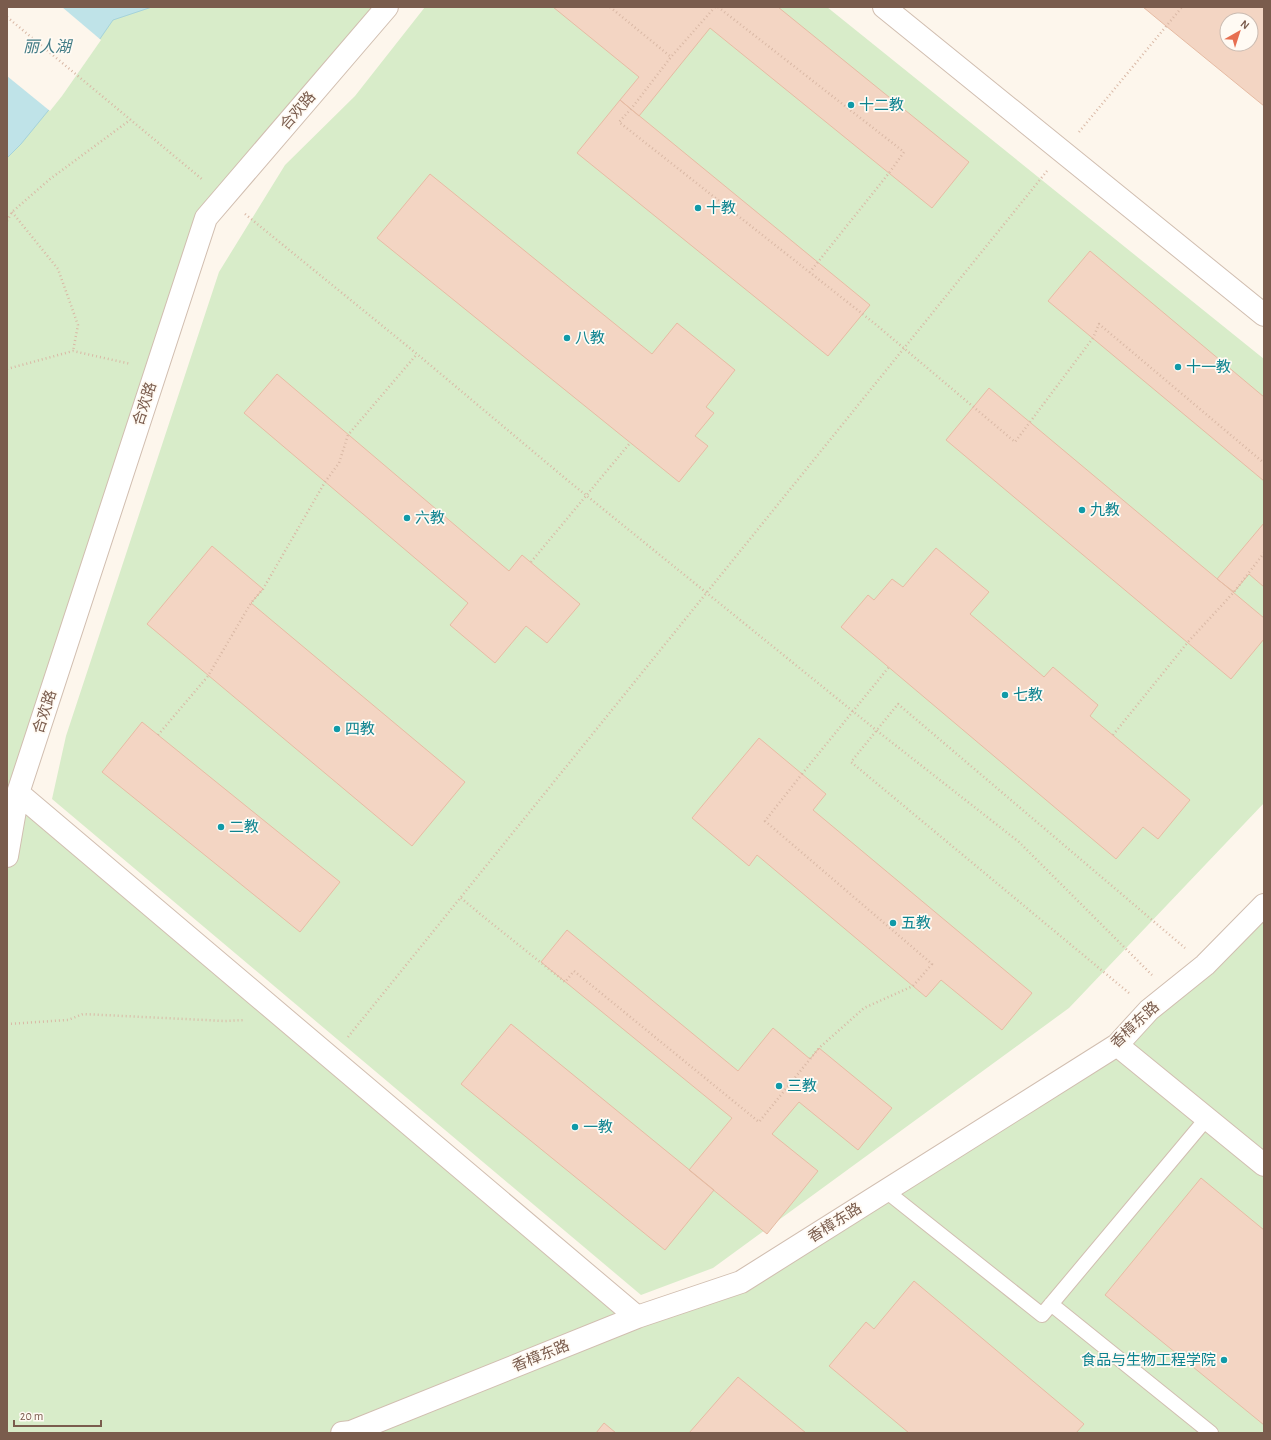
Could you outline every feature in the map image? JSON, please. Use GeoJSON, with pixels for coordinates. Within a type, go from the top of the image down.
{"type":"FeatureCollection","features":[{"type":"Feature","properties":{"kind":"street","name":"合欢路"},"geometry":{"type":"LineString","coordinates":[[7,856],[18,793],[206,218],[387,7]]}},
{"type":"Feature","properties":{"kind":"street"},"geometry":{"type":"LineString","coordinates":[[884,7],[1264,315]]}},
{"type":"Feature","properties":{"kind":"street"},"geometry":{"type":"LineString","coordinates":[[18,793],[638,1318]]}},
{"type":"Feature","properties":{"kind":"street","name":"香樟东路"},"geometry":{"type":"LineString","coordinates":[[342,1433],[351,1432],[638,1318],[741,1282],[1117,1045],[1149,1010],[1205,965],[1264,905]]}},
{"type":"Feature","properties":{"kind":"street"},"geometry":{"type":"LineString","coordinates":[[1117,1045],[1264,1165]]}},
{"type":"Feature","properties":{"kind":"lane"},"geometry":{"type":"LineString","coordinates":[[886,1191],[1042,1315],[1207,1118]]}},
{"type":"Feature","properties":{"kind":"lane"},"geometry":{"type":"LineString","coordinates":[[1051,1304],[1197,1428],[1211,1433]]}},
{"type":"Feature","properties":{"kind":"path"},"geometry":{"type":"LineString","coordinates":[[610,7],[671,57]]}},
{"type":"Feature","properties":{"kind":"path"},"geometry":{"type":"LineString","coordinates":[[810,272],[904,152],[717,7],[671,57],[631,109],[619,122],[874,323],[1015,442],[1093,338],[1099,324],[1264,463]]}},
{"type":"Feature","properties":{"kind":"path"},"geometry":{"type":"LineString","coordinates":[[347,1038],[1063,152],[1182,7]]}},
{"type":"Feature","properties":{"kind":"path"},"geometry":{"type":"LineString","coordinates":[[7,17],[130,120],[417,354],[566,479],[876,730],[1019,842],[1170,993]]}},
{"type":"Feature","properties":{"kind":"path"},"geometry":{"type":"LineString","coordinates":[[7,221],[12,212],[50,179],[130,120]]}},
{"type":"Feature","properties":{"kind":"path"},"geometry":{"type":"LineString","coordinates":[[12,212],[58,269],[78,325],[73,351]]}},
{"type":"Feature","properties":{"kind":"path"},"geometry":{"type":"LineString","coordinates":[[7,369],[73,351],[156,369]]}},
{"type":"Feature","properties":{"kind":"path"},"geometry":{"type":"LineString","coordinates":[[158,735],[208,676],[251,603],[263,589],[325,482],[340,463],[348,435],[417,354]]}},
{"type":"Feature","properties":{"kind":"path"},"geometry":{"type":"LineString","coordinates":[[531,562],[630,443]]}},
{"type":"Feature","properties":{"kind":"path"},"geometry":{"type":"LineString","coordinates":[[1112,735],[1188,642],[1234,592],[1264,553]]}},
{"type":"Feature","properties":{"kind":"path"},"geometry":{"type":"LineString","coordinates":[[461,898],[565,982],[574,971],[759,1122],[819,1048],[864,1008],[913,986],[932,964],[765,821],[889,667]]}},
{"type":"Feature","properties":{"kind":"path"},"geometry":{"type":"LineString","coordinates":[[1149,1010],[851,762],[898,704],[1205,965]]}},
{"type":"Feature","properties":{"kind":"path"},"geometry":{"type":"LineString","coordinates":[[7,1024],[68,1020],[83,1014],[224,1021],[284,1019]]}},
{"type":"Feature","properties":{"kind":"green space"},"geometry":{"type":"Polygon","coordinates":[[[7,7],[387,7],[206,218],[18,793],[637,1317],[741,1282],[1116,1048],[1264,1167],[1264,1433],[7,1433],[7,7]]]}},
{"type":"Feature","properties":{"kind":"green space"},"geometry":{"type":"Polygon","coordinates":[[[425,7],[827,7],[1264,359],[1264,803],[1069,1008],[713,1268],[641,1295],[52,799],[66,736],[219,272],[285,165],[355,96],[425,7]]]}},
{"type":"Feature","properties":{"kind":"green space"},"geometry":{"type":"Polygon","coordinates":[[[1264,907],[1264,1163],[1120,1045],[1264,907]]]}},
{"type":"Feature","properties":{"kind":"water","name":"丽人湖"},"geometry":{"type":"Polygon","coordinates":[[[7,7],[152,7],[113,20],[61,95],[21,144],[7,158],[7,7]]]}},
{"type":"Feature","properties":{"kind":"pier","name":"丽人湖"},"geometry":{"type":"Polygon","coordinates":[[[7,7],[62,7],[101,40],[50,111],[7,76],[7,7]]]}},
{"type":"Feature","properties":{"kind":"building","name":"十二教"},"geometry":{"type":"Polygon","coordinates":[[[553,7],[778,7],[969,162],[932,208],[710,28],[639,116],[620,100],[639,77],[553,7]]]}},
{"type":"Feature","properties":{"kind":"building"},"geometry":{"type":"Polygon","coordinates":[[[1143,7],[1264,7],[1264,106],[1143,7]]]}},
{"type":"Feature","properties":{"kind":"building","name":"十教"},"geometry":{"type":"Polygon","coordinates":[[[620,100],[870,305],[828,356],[577,153],[620,100]]]}},
{"type":"Feature","properties":{"kind":"building","name":"八教"},"geometry":{"type":"Polygon","coordinates":[[[430,174],[652,354],[677,323],[735,370],[706,407],[714,413],[695,436],[708,446],[679,482],[377,238],[430,174]]]}},
{"type":"Feature","properties":{"kind":"building","name":"十一教"},"geometry":{"type":"Polygon","coordinates":[[[1090,251],[1264,397],[1264,481],[1048,301],[1090,251]]]}},
{"type":"Feature","properties":{"kind":"building","name":"六教"},"geometry":{"type":"Polygon","coordinates":[[[277,374],[509,571],[522,555],[580,604],[547,643],[526,626],[495,663],[450,625],[468,603],[244,413],[277,374]]]}},
{"type":"Feature","properties":{"kind":"building","name":"九教"},"geometry":{"type":"Polygon","coordinates":[[[989,388],[1264,618],[1264,639],[1231,679],[946,440],[989,388]]]}},
{"type":"Feature","properties":{"kind":"building"},"geometry":{"type":"Polygon","coordinates":[[[1264,523],[1264,587],[1249,574],[1234,592],[1217,579],[1264,523]]]}},
{"type":"Feature","properties":{"kind":"building","name":"四教"},"geometry":{"type":"Polygon","coordinates":[[[212,546],[263,589],[251,603],[465,782],[412,846],[147,624],[212,546]]]}},
{"type":"Feature","properties":{"kind":"building","name":"七教"},"geometry":{"type":"Polygon","coordinates":[[[936,548],[989,592],[970,614],[1044,677],[1053,667],[1098,705],[1090,716],[1190,800],[1158,839],[1143,827],[1116,859],[841,627],[868,595],[874,600],[892,579],[903,587],[936,548]]]}},
{"type":"Feature","properties":{"kind":"building","name":"二教"},"geometry":{"type":"Polygon","coordinates":[[[142,722],[340,882],[300,932],[102,772],[142,722]]]}},
{"type":"Feature","properties":{"kind":"building","name":"五教"},"geometry":{"type":"Polygon","coordinates":[[[759,738],[826,794],[813,810],[1032,993],[1002,1030],[941,980],[926,997],[757,855],[749,866],[692,818],[759,738]]]}},
{"type":"Feature","properties":{"kind":"building","name":"三教"},"geometry":{"type":"Polygon","coordinates":[[[567,930],[738,1071],[773,1028],[810,1059],[819,1048],[892,1108],[858,1150],[799,1102],[772,1134],[818,1171],[767,1234],[689,1170],[732,1118],[541,962],[567,930]]]}},
{"type":"Feature","properties":{"kind":"building","name":"一教"},"geometry":{"type":"Polygon","coordinates":[[[511,1024],[714,1190],[665,1250],[461,1084],[511,1024]]]}},
{"type":"Feature","properties":{"kind":"building","name":"食品与生物工程学院"},"geometry":{"type":"Polygon","coordinates":[[[1201,1178],[1264,1230],[1264,1425],[1105,1295],[1201,1178]]]}},
{"type":"Feature","properties":{"kind":"building"},"geometry":{"type":"Polygon","coordinates":[[[914,1281],[1084,1424],[1076,1433],[909,1433],[829,1366],[866,1322],[874,1329],[914,1281]]]}},
{"type":"Feature","properties":{"kind":"building"},"geometry":{"type":"Polygon","coordinates":[[[738,1377],[806,1433],[689,1433],[738,1377]]]}},
{"type":"Feature","properties":{"kind":"building"},"geometry":{"type":"Polygon","coordinates":[[[604,1423],[616,1433],[596,1433],[604,1423]]]}},
{"type":"Feature","properties":{"kind":"place","name":"十二教"},"geometry":{"type":"Point","coordinates":[851,105]}},
{"type":"Feature","properties":{"kind":"place","name":"十教"},"geometry":{"type":"Point","coordinates":[698,208]}},
{"type":"Feature","properties":{"kind":"place","name":"八教"},"geometry":{"type":"Point","coordinates":[567,338]}},
{"type":"Feature","properties":{"kind":"place","name":"十一教"},"geometry":{"type":"Point","coordinates":[1178,367]}},
{"type":"Feature","properties":{"kind":"place","name":"九教"},"geometry":{"type":"Point","coordinates":[1082,510]}},
{"type":"Feature","properties":{"kind":"place","name":"六教"},"geometry":{"type":"Point","coordinates":[407,518]}},
{"type":"Feature","properties":{"kind":"place","name":"七教"},"geometry":{"type":"Point","coordinates":[1005,695]}},
{"type":"Feature","properties":{"kind":"place","name":"四教"},"geometry":{"type":"Point","coordinates":[337,729]}},
{"type":"Feature","properties":{"kind":"place","name":"二教"},"geometry":{"type":"Point","coordinates":[221,827]}},
{"type":"Feature","properties":{"kind":"place","name":"五教"},"geometry":{"type":"Point","coordinates":[893,923]}},
{"type":"Feature","properties":{"kind":"place","name":"三教"},"geometry":{"type":"Point","coordinates":[779,1086]}},
{"type":"Feature","properties":{"kind":"place","name":"一教"},"geometry":{"type":"Point","coordinates":[575,1127]}},
{"type":"Feature","properties":{"kind":"place","name":"食品与生物工程学院"},"geometry":{"type":"Point","coordinates":[1224,1360]}}]}
